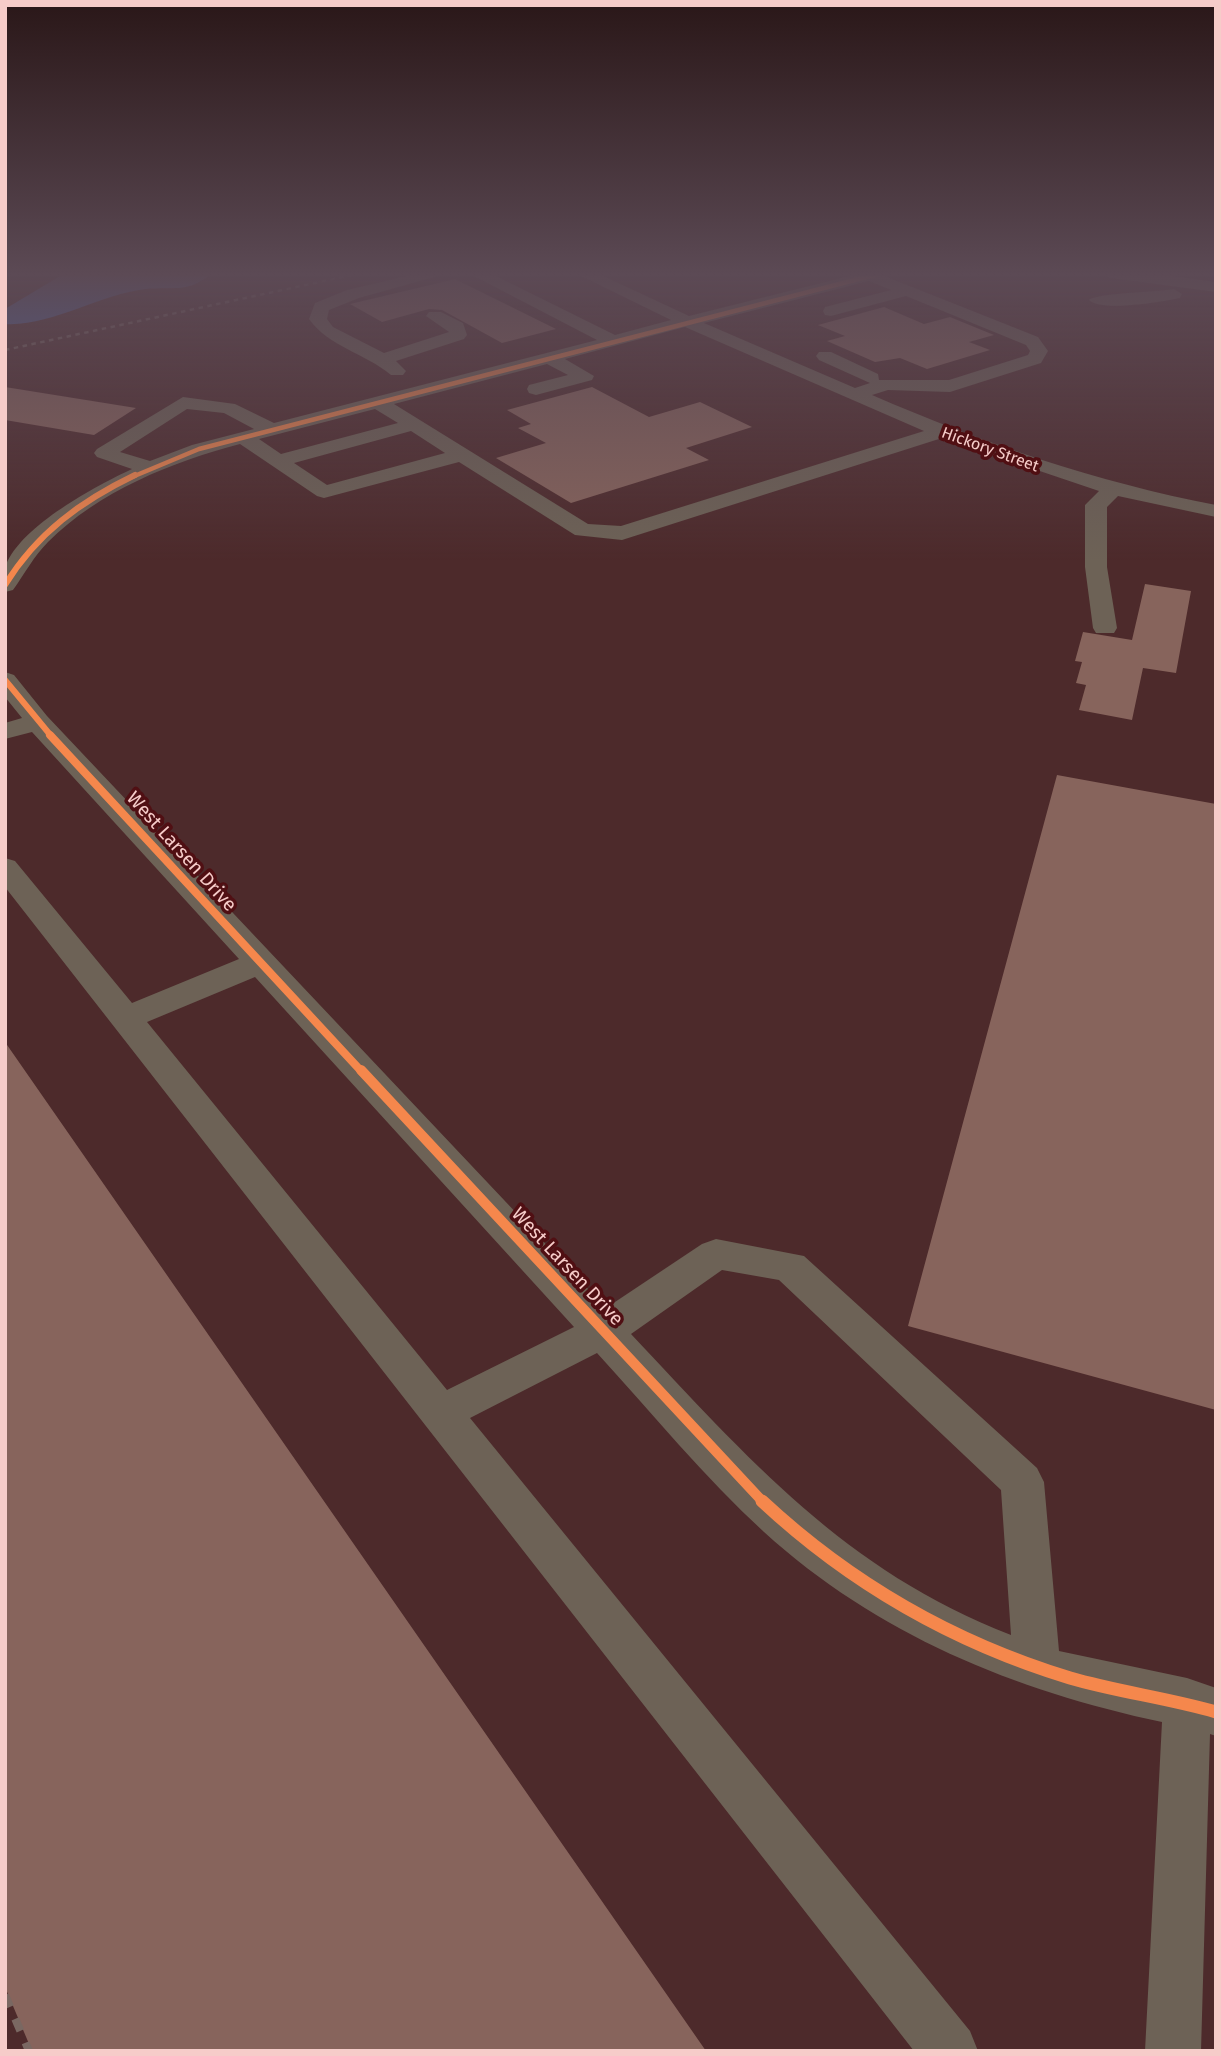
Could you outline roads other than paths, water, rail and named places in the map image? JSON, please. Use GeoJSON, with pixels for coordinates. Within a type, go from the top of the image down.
{"type":"FeatureCollection","features":[{"type":"Feature","properties":{"kind":"street"},"geometry":{"type":"LineString","coordinates":[[394,369],[426,388]]}},
{"type":"Feature","properties":{"kind":"street"},"geometry":{"type":"LineString","coordinates":[[8,577],[40,538],[70,514],[105,491],[151,468],[241,436],[501,369]]}},
{"type":"Feature","properties":{"kind":"street"},"geometry":{"type":"LineString","coordinates":[[536,390],[585,376],[571,369]]}},
{"type":"Feature","properties":{"kind":"street","name":"Hickory Street"},"geometry":{"type":"LineString","coordinates":[[794,369],[940,432],[1023,463],[1114,489],[1216,511]]}},
{"type":"Feature","properties":{"kind":"street"},"geometry":{"type":"LineString","coordinates":[[853,369],[886,384]]}},
{"type":"Feature","properties":{"kind":"street"},"geometry":{"type":"LineString","coordinates":[[854,395],[886,384],[950,386],[1004,369]]}},
{"type":"Feature","properties":{"kind":"street"},"geometry":{"type":"LineString","coordinates":[[376,401],[583,530],[622,533],[940,432]]}},
{"type":"Feature","properties":{"kind":"street"},"geometry":{"type":"LineString","coordinates":[[151,468],[104,453],[183,403],[228,408],[270,429]]}},
{"type":"Feature","properties":{"kind":"street"},"geometry":{"type":"LineString","coordinates":[[277,461],[412,425]]}},
{"type":"Feature","properties":{"kind":"street"},"geometry":{"type":"LineString","coordinates":[[241,436],[324,492],[461,455]]}},
{"type":"Feature","properties":{"kind":"street"},"geometry":{"type":"LineString","coordinates":[[355,461],[435,439]]}},
{"type":"Feature","properties":{"kind":"street"},"geometry":{"type":"LineString","coordinates":[[301,477],[328,469]]}},
{"type":"Feature","properties":{"kind":"street"},"geometry":{"type":"LineString","coordinates":[[1105,628],[1093,559],[1094,533],[1097,505],[1114,489]]}},
{"type":"Feature","properties":{"kind":"street","name":"West Larsen Drive"},"geometry":{"type":"LineString","coordinates":[[5,681],[22,727],[259,963],[746,1486],[818,1550],[914,1613],[979,1645],[1037,1667],[1108,1688],[1201,1707]]}},
{"type":"Feature","properties":{"kind":"street"},"geometry":{"type":"LineString","coordinates":[[5,867],[950,2051]]}},
{"type":"Feature","properties":{"kind":"street"},"geometry":{"type":"LineString","coordinates":[[126,1018],[259,963]]}},
{"type":"Feature","properties":{"kind":"street"},"geometry":{"type":"LineString","coordinates":[[440,1413],[604,1331],[716,1254],[790,1267],[1022,1482],[1037,1667]]}},
{"type":"Feature","properties":{"kind":"street"},"geometry":{"type":"LineString","coordinates":[[1173,2051],[1201,1707]]}},
{"type":"Feature","properties":{"kind":"railway"},"geometry":{"type":"LineString","coordinates":[[5,1995],[29,2051]]}}]}
